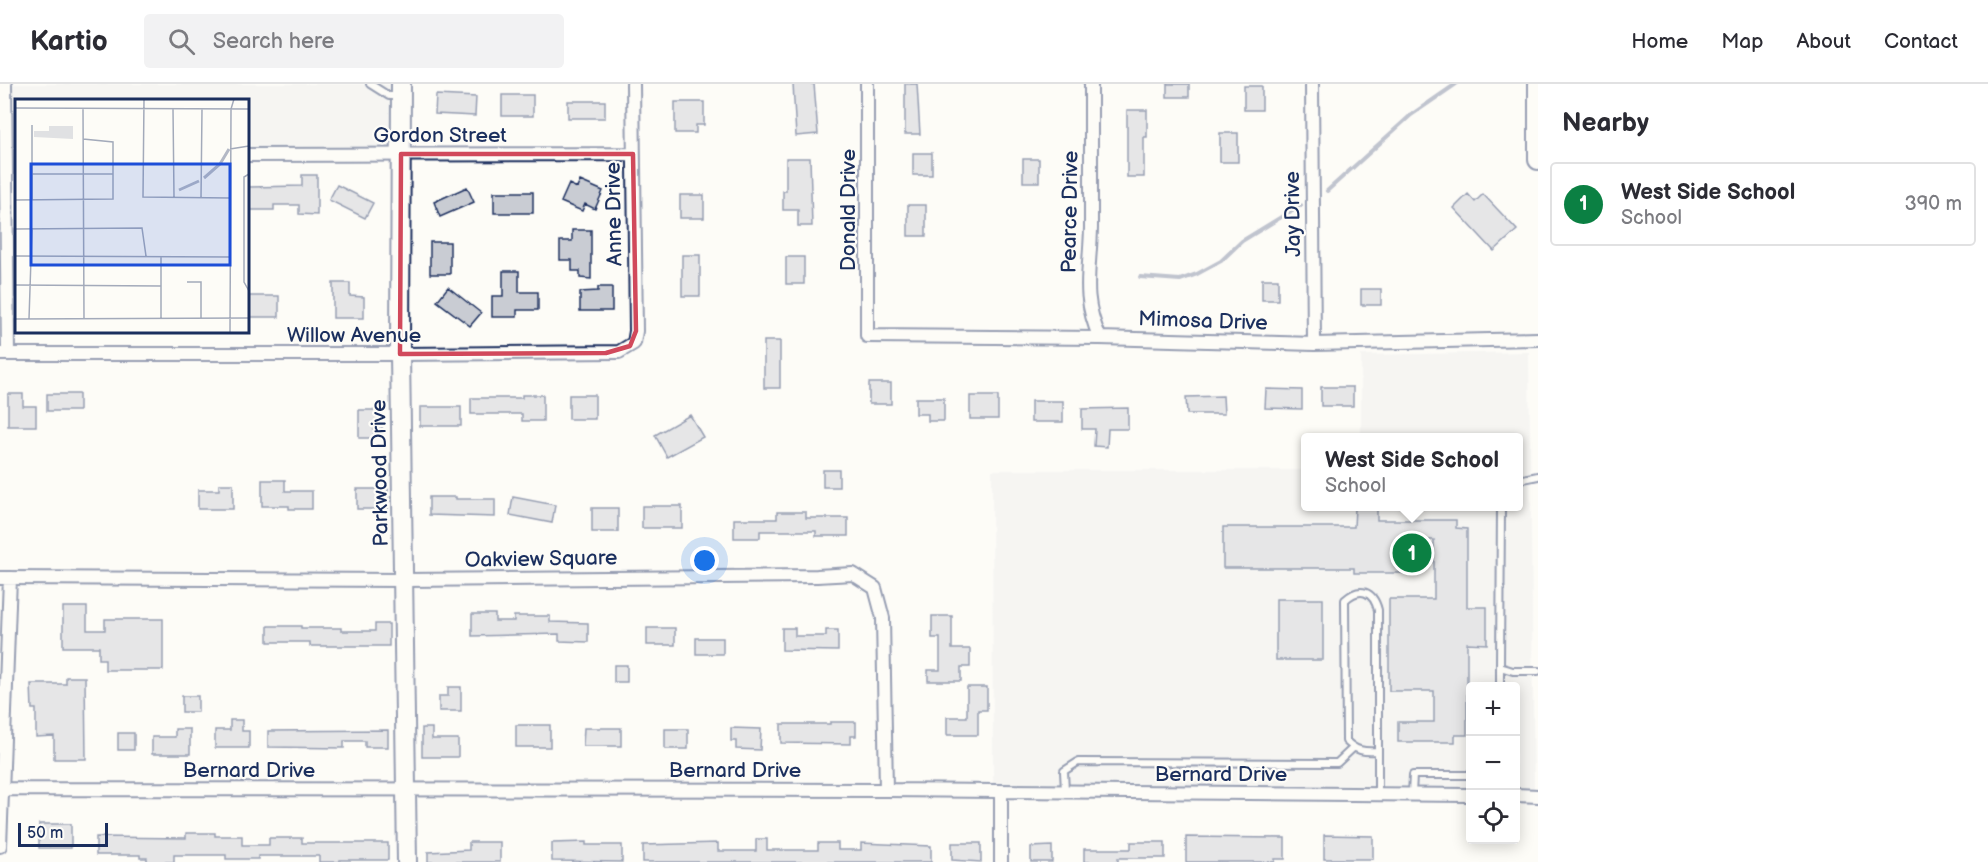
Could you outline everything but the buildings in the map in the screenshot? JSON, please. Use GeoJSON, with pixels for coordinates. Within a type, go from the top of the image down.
{"type":"FeatureCollection","features":[{"type":"Feature","properties":{"kind":"street"},"geometry":{"type":"LineString","coordinates":[[4,354],[10,155],[5,84]]}},
{"type":"Feature","properties":{"kind":"street","name":"Anne Drive"},"geometry":{"type":"LineString","coordinates":[[633,84],[636,331],[634,343]]}},
{"type":"Feature","properties":{"kind":"street","name":"Donald Drive"},"geometry":{"type":"LineString","coordinates":[[867,84],[867,336]]}},
{"type":"Feature","properties":{"kind":"street","name":"Pearce Drive"},"geometry":{"type":"LineString","coordinates":[[1091,84],[1090,244],[1087,291],[1092,320],[1100,338]]}},
{"type":"Feature","properties":{"kind":"street","name":"Jay Drive"},"geometry":{"type":"LineString","coordinates":[[1312,84],[1314,344]]}},
{"type":"Feature","properties":{"kind":"street"},"geometry":{"type":"LineString","coordinates":[[1538,84],[1538,160]]}},
{"type":"Feature","properties":{"kind":"street","name":"Parkwood Drive"},"geometry":{"type":"LineString","coordinates":[[401,90],[400,354],[405,580],[407,862]]}},
{"type":"Feature","properties":{"kind":"street","name":"Gordon Street"},"geometry":{"type":"LineString","coordinates":[[249,155],[633,154]]}},
{"type":"Feature","properties":{"kind":"street","name":"Mimosa Drive"},"geometry":{"type":"LineString","coordinates":[[867,336],[1100,338],[1314,344],[1538,339]]}},
{"type":"Feature","properties":{"kind":"street","name":"Willow Avenue"},"geometry":{"type":"LineString","coordinates":[[4,354],[606,353],[619,352],[634,343]]}},
{"type":"Feature","properties":{"kind":"street","name":"Oakview Square"},"geometry":{"type":"LineString","coordinates":[[5,578],[405,580],[854,574],[875,588],[883,618],[886,790]]}},
{"type":"Feature","properties":{"kind":"street"},"geometry":{"type":"LineString","coordinates":[[0,846],[5,578]]}},
{"type":"Feature","properties":{"kind":"street","name":"Bernard Drive"},"geometry":{"type":"LineString","coordinates":[[1,789],[886,790],[1466,795]]}},
{"type":"Feature","properties":{"kind":"street"},"geometry":{"type":"LineString","coordinates":[[1001,792],[1001,862]]}},
{"type":"Feature","properties":{"kind":"street"},"geometry":{"type":"LineString","coordinates":[[1520,795],[1538,796]]}},
{"type":"Feature","properties":{"kind":"lane"},"geometry":{"type":"LineString","coordinates":[[370,84],[389,96],[401,90]]}},
{"type":"Feature","properties":{"kind":"lane"},"geometry":{"type":"LineString","coordinates":[[1523,479],[1538,476]]}},
{"type":"Feature","properties":{"kind":"lane"},"geometry":{"type":"LineString","coordinates":[[1500,682],[1501,511]]}},
{"type":"Feature","properties":{"kind":"lane"},"geometry":{"type":"LineString","coordinates":[[1377,751],[1364,752],[1353,748],[1346,741],[1345,600],[1351,594],[1360,592],[1370,594],[1375,599],[1378,609],[1378,794]]}},
{"type":"Feature","properties":{"kind":"lane"},"geometry":{"type":"LineString","coordinates":[[1500,667],[1513,671],[1538,671]]}},
{"type":"Feature","properties":{"kind":"lane"},"geometry":{"type":"LineString","coordinates":[[1065,792],[1064,771],[1078,762],[1337,763],[1353,748]]}},
{"type":"Feature","properties":{"kind":"lane"},"geometry":{"type":"LineString","coordinates":[[1412,794],[1413,775],[1466,775]]}},
{"type":"Feature","properties":{"kind":"highlighted area"},"geometry":{"type":"Polygon","coordinates":[[[401,154],[633,154],[636,331],[630,346],[606,353],[400,354],[401,154]]]}},
{"type":"Feature","properties":{"kind":"shaded area"},"geometry":{"type":"Polygon","coordinates":[[[10,84],[393,84],[394,148],[249,148],[249,99],[15,99],[15,149],[9,149],[10,84]]]}},
{"type":"Feature","properties":{"kind":"shaded area"},"geometry":{"type":"Polygon","coordinates":[[[1529,352],[1534,788],[1520,788],[1520,682],[1466,682],[1466,788],[993,786],[992,470],[1301,470],[1301,511],[1523,511],[1523,433],[1361,433],[1361,355],[1529,352]]]}},
{"type":"Feature","properties":{"kind":"waterway"},"geometry":{"type":"LineString","coordinates":[[1327,191],[1411,115],[1456,84]]}},
{"type":"Feature","properties":{"kind":"waterway"},"geometry":{"type":"LineString","coordinates":[[1140,277],[1180,280],[1197,274],[1221,261],[1242,241],[1301,205]]}},
{"type":"Feature","properties":{"kind":"place","name":"West Side School"},"geometry":{"type":"Point","coordinates":[1412,553]}}]}
